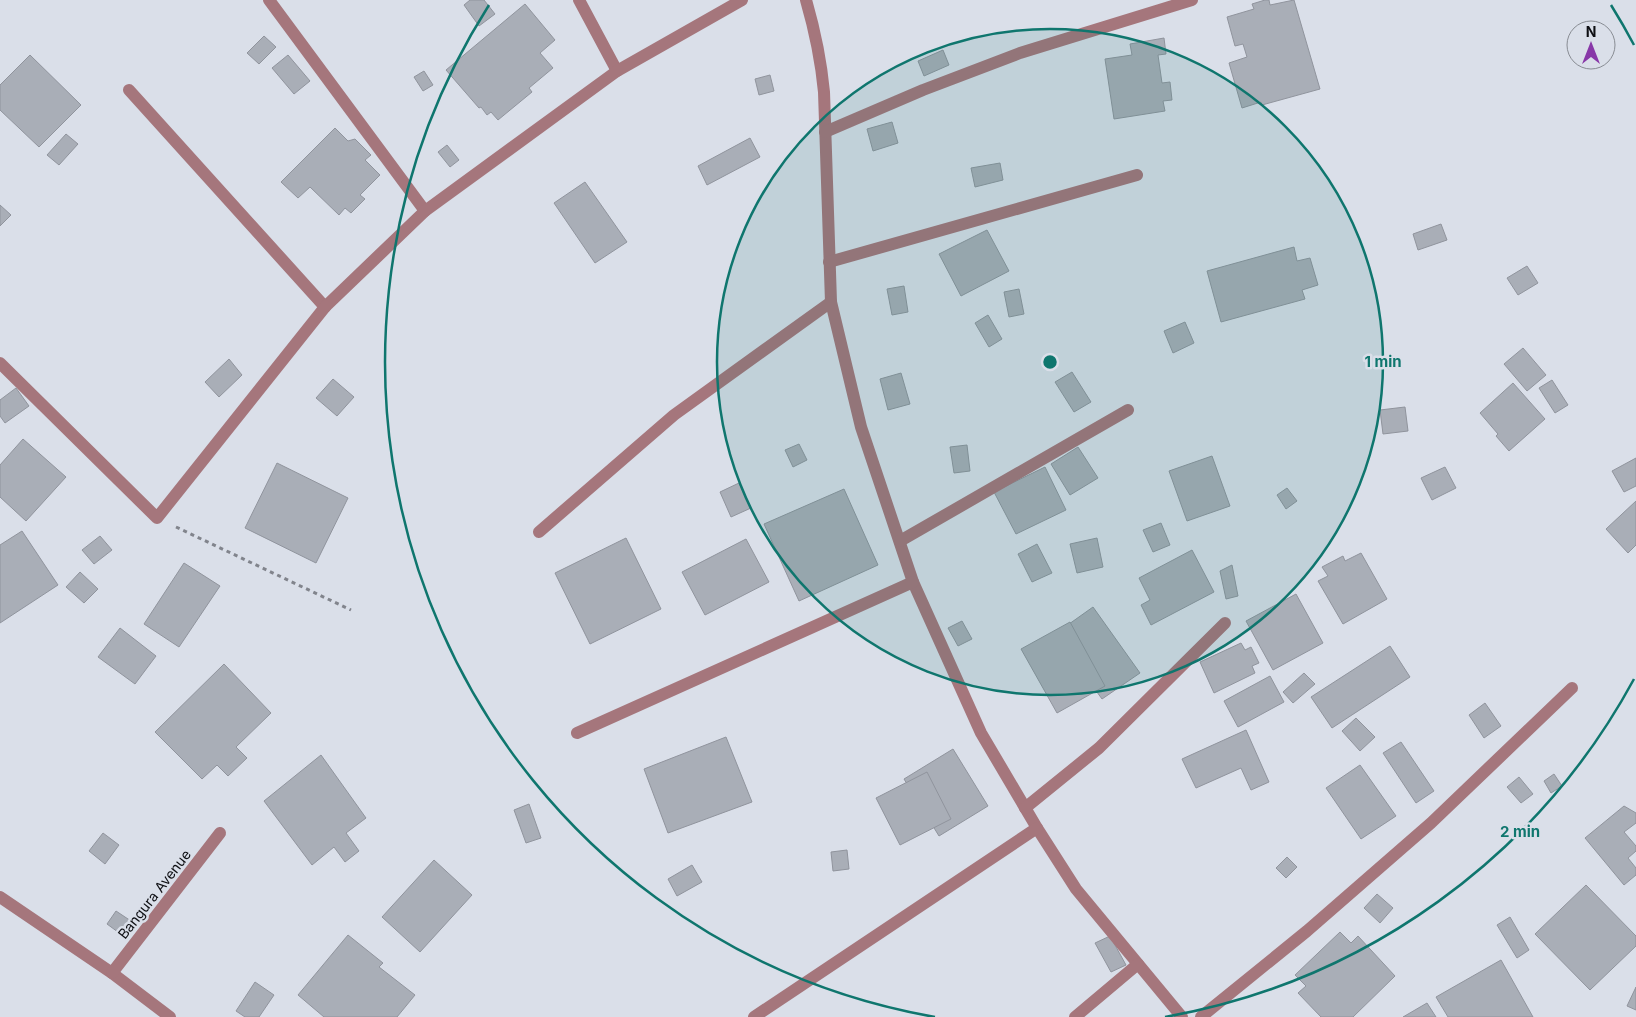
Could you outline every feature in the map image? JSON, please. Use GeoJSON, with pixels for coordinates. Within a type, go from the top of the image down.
{"type":"FeatureCollection","features":[{"type":"Feature","properties":{"kind":"street"},"geometry":{"type":"LineString","coordinates":[[269,0],[425,211]]}},
{"type":"Feature","properties":{"kind":"street"},"geometry":{"type":"LineString","coordinates":[[579,0],[618,71]]}},
{"type":"Feature","properties":{"kind":"street"},"geometry":{"type":"LineString","coordinates":[[0,364],[157,518],[325,308],[425,211],[618,71],[742,0]]}},
{"type":"Feature","properties":{"kind":"street"},"geometry":{"type":"LineString","coordinates":[[806,0],[815,30],[821,63],[831,302],[861,427],[913,582],[981,733],[1037,828],[1076,889],[1182,1017]]}},
{"type":"Feature","properties":{"kind":"street"},"geometry":{"type":"LineString","coordinates":[[825,132],[923,90],[1020,53],[1192,0]]}},
{"type":"Feature","properties":{"kind":"street"},"geometry":{"type":"LineString","coordinates":[[128,90],[325,308]]}},
{"type":"Feature","properties":{"kind":"street"},"geometry":{"type":"LineString","coordinates":[[829,262],[1137,175]]}},
{"type":"Feature","properties":{"kind":"street"},"geometry":{"type":"LineString","coordinates":[[539,532],[674,415],[831,302]]}},
{"type":"Feature","properties":{"kind":"street"},"geometry":{"type":"LineString","coordinates":[[900,542],[1128,410]]}},
{"type":"Feature","properties":{"kind":"street"},"geometry":{"type":"LineString","coordinates":[[577,733],[913,582]]}},
{"type":"Feature","properties":{"kind":"street"},"geometry":{"type":"LineString","coordinates":[[1025,808],[1099,748],[1225,623]]}},
{"type":"Feature","properties":{"kind":"street"},"geometry":{"type":"LineString","coordinates":[[1201,1017],[1307,931],[1432,823],[1572,688]]}},
{"type":"Feature","properties":{"kind":"street"},"geometry":{"type":"LineString","coordinates":[[754,1017],[1037,828]]}},
{"type":"Feature","properties":{"kind":"street","name":"Bangura Avenue"},"geometry":{"type":"LineString","coordinates":[[112,973],[220,832]]}},
{"type":"Feature","properties":{"kind":"street"},"geometry":{"type":"LineString","coordinates":[[0,897],[112,973],[170,1017]]}},
{"type":"Feature","properties":{"kind":"street"},"geometry":{"type":"LineString","coordinates":[[1075,1017],[1138,964]]}},
{"type":"Feature","properties":{"kind":"path"},"geometry":{"type":"LineString","coordinates":[[157,518],[350,610]]}},
{"type":"Feature","properties":{"kind":"building"},"geometry":{"type":"Polygon","coordinates":[[[470,0],[484,0],[495,14],[479,26],[464,5],[470,0]]]}},
{"type":"Feature","properties":{"kind":"building"},"geometry":{"type":"Polygon","coordinates":[[[1269,0],[1270,5],[1294,0],[1320,89],[1262,105],[1261,102],[1242,108],[1229,63],[1247,57],[1243,44],[1235,46],[1227,17],[1254,9],[1252,4],[1269,0]]]}},
{"type":"Feature","properties":{"kind":"building"},"geometry":{"type":"Polygon","coordinates":[[[525,4],[555,40],[540,53],[553,68],[529,88],[532,92],[498,120],[491,112],[487,115],[481,107],[479,108],[446,70],[525,4]]]}},
{"type":"Feature","properties":{"kind":"building"},"geometry":{"type":"Polygon","coordinates":[[[264,36],[276,47],[259,64],[247,53],[264,36]]]}},
{"type":"Feature","properties":{"kind":"building"},"geometry":{"type":"Polygon","coordinates":[[[1164,38],[1166,54],[1158,55],[1162,83],[1170,82],[1172,100],[1163,101],[1165,111],[1114,119],[1105,59],[1132,55],[1130,44],[1164,38]]]}},
{"type":"Feature","properties":{"kind":"building"},"geometry":{"type":"Polygon","coordinates":[[[943,50],[949,65],[924,76],[918,61],[943,50]]]}},
{"type":"Feature","properties":{"kind":"building"},"geometry":{"type":"Polygon","coordinates":[[[30,55],[81,105],[39,147],[0,110],[0,85],[30,55]]]}},
{"type":"Feature","properties":{"kind":"building"},"geometry":{"type":"Polygon","coordinates":[[[288,55],[310,81],[294,94],[272,68],[288,55]]]}},
{"type":"Feature","properties":{"kind":"building"},"geometry":{"type":"Polygon","coordinates":[[[424,71],[433,85],[423,91],[414,77],[424,71]]]}},
{"type":"Feature","properties":{"kind":"building"},"geometry":{"type":"Polygon","coordinates":[[[770,75],[774,91],[759,95],[755,79],[770,75]]]}},
{"type":"Feature","properties":{"kind":"building"},"geometry":{"type":"Polygon","coordinates":[[[892,122],[898,143],[873,151],[867,129],[892,122]]]}},
{"type":"Feature","properties":{"kind":"building"},"geometry":{"type":"Polygon","coordinates":[[[335,128],[348,141],[355,139],[371,155],[365,160],[380,175],[360,195],[365,199],[351,213],[345,208],[339,215],[310,187],[298,198],[281,182],[335,128]]]}},
{"type":"Feature","properties":{"kind":"building"},"geometry":{"type":"Polygon","coordinates":[[[66,134],[78,144],[59,165],[47,155],[66,134]]]}},
{"type":"Feature","properties":{"kind":"building"},"geometry":{"type":"Polygon","coordinates":[[[750,138],[760,157],[707,185],[698,166],[750,138]]]}},
{"type":"Feature","properties":{"kind":"building"},"geometry":{"type":"Polygon","coordinates":[[[447,145],[459,160],[450,167],[438,152],[447,145]]]}},
{"type":"Feature","properties":{"kind":"building"},"geometry":{"type":"Polygon","coordinates":[[[1000,163],[1003,180],[975,187],[971,168],[1000,163]]]}},
{"type":"Feature","properties":{"kind":"building"},"geometry":{"type":"Polygon","coordinates":[[[585,182],[627,242],[595,263],[554,203],[585,182]]]}},
{"type":"Feature","properties":{"kind":"building"},"geometry":{"type":"Polygon","coordinates":[[[0,205],[11,215],[0,226],[0,205]]]}},
{"type":"Feature","properties":{"kind":"building"},"geometry":{"type":"Polygon","coordinates":[[[1441,224],[1447,240],[1418,250],[1413,234],[1441,224]]]}},
{"type":"Feature","properties":{"kind":"building"},"geometry":{"type":"Polygon","coordinates":[[[987,230],[1009,271],[961,296],[939,254],[987,230]]]}},
{"type":"Feature","properties":{"kind":"building"},"geometry":{"type":"Polygon","coordinates":[[[1294,247],[1297,261],[1310,258],[1318,285],[1302,290],[1305,299],[1221,322],[1207,271],[1294,247]]]}},
{"type":"Feature","properties":{"kind":"building"},"geometry":{"type":"Polygon","coordinates":[[[1527,266],[1538,283],[1518,295],[1507,278],[1527,266]]]}},
{"type":"Feature","properties":{"kind":"building"},"geometry":{"type":"Polygon","coordinates":[[[904,286],[908,312],[892,315],[887,289],[904,286]]]}},
{"type":"Feature","properties":{"kind":"building"},"geometry":{"type":"Polygon","coordinates":[[[1019,289],[1024,314],[1009,317],[1004,292],[1019,289]]]}},
{"type":"Feature","properties":{"kind":"building"},"geometry":{"type":"Polygon","coordinates":[[[988,315],[1002,339],[989,347],[975,323],[988,315]]]}},
{"type":"Feature","properties":{"kind":"building"},"geometry":{"type":"Polygon","coordinates":[[[1185,322],[1194,343],[1173,353],[1164,331],[1185,322]]]}},
{"type":"Feature","properties":{"kind":"building"},"geometry":{"type":"Polygon","coordinates":[[[1523,348],[1546,375],[1527,391],[1504,364],[1523,348]]]}},
{"type":"Feature","properties":{"kind":"building"},"geometry":{"type":"Polygon","coordinates":[[[229,359],[242,375],[219,397],[205,382],[229,359]]]}},
{"type":"Feature","properties":{"kind":"building"},"geometry":{"type":"Polygon","coordinates":[[[1072,372],[1091,402],[1074,412],[1055,382],[1072,372]]]}},
{"type":"Feature","properties":{"kind":"building"},"geometry":{"type":"Polygon","coordinates":[[[901,373],[910,404],[888,410],[880,379],[901,373]]]}},
{"type":"Feature","properties":{"kind":"building"},"geometry":{"type":"Polygon","coordinates":[[[333,379],[354,397],[337,416],[316,398],[333,379]]]}},
{"type":"Feature","properties":{"kind":"building"},"geometry":{"type":"Polygon","coordinates":[[[1552,380],[1568,405],[1555,413],[1539,388],[1552,380]]]}},
{"type":"Feature","properties":{"kind":"building"},"geometry":{"type":"Polygon","coordinates":[[[1513,383],[1545,419],[1509,451],[1496,436],[1498,434],[1480,413],[1513,383]]]}},
{"type":"Feature","properties":{"kind":"building"},"geometry":{"type":"Polygon","coordinates":[[[16,388],[29,406],[5,423],[0,416],[0,400],[16,388]]]}},
{"type":"Feature","properties":{"kind":"building"},"geometry":{"type":"Polygon","coordinates":[[[1405,407],[1408,431],[1383,434],[1380,410],[1405,407]]]}},
{"type":"Feature","properties":{"kind":"building"},"geometry":{"type":"Polygon","coordinates":[[[23,439],[66,477],[26,521],[0,497],[0,465],[23,439]]]}},
{"type":"Feature","properties":{"kind":"building"},"geometry":{"type":"Polygon","coordinates":[[[799,444],[807,460],[793,467],[785,450],[799,444]]]}},
{"type":"Feature","properties":{"kind":"building"},"geometry":{"type":"Polygon","coordinates":[[[967,445],[970,471],[954,473],[950,447],[967,445]]]}},
{"type":"Feature","properties":{"kind":"building"},"geometry":{"type":"Polygon","coordinates":[[[1078,447],[1098,478],[1070,495],[1051,464],[1078,447]]]}},
{"type":"Feature","properties":{"kind":"building"},"geometry":{"type":"Polygon","coordinates":[[[1212,456],[1230,506],[1187,521],[1169,471],[1212,456]]]}},
{"type":"Feature","properties":{"kind":"building"},"geometry":{"type":"Polygon","coordinates":[[[1636,458],[1636,486],[1624,492],[1612,471],[1636,458]]]}},
{"type":"Feature","properties":{"kind":"building"},"geometry":{"type":"Polygon","coordinates":[[[277,463],[348,498],[316,563],[245,528],[277,463]]]}},
{"type":"Feature","properties":{"kind":"building"},"geometry":{"type":"Polygon","coordinates":[[[1045,467],[1066,510],[1016,534],[994,492],[1045,467]]]}},
{"type":"Feature","properties":{"kind":"building"},"geometry":{"type":"Polygon","coordinates":[[[1445,467],[1456,488],[1432,500],[1421,478],[1445,467]]]}},
{"type":"Feature","properties":{"kind":"building"},"geometry":{"type":"Polygon","coordinates":[[[739,483],[751,508],[731,517],[720,492],[739,483]]]}},
{"type":"Feature","properties":{"kind":"building"},"geometry":{"type":"Polygon","coordinates":[[[1287,488],[1297,501],[1286,509],[1277,495],[1287,488]]]}},
{"type":"Feature","properties":{"kind":"building"},"geometry":{"type":"Polygon","coordinates":[[[844,489],[878,565],[799,601],[764,524],[844,489]]]}},
{"type":"Feature","properties":{"kind":"building"},"geometry":{"type":"Polygon","coordinates":[[[1636,501],[1636,545],[1628,553],[1606,529],[1636,501]]]}},
{"type":"Feature","properties":{"kind":"building"},"geometry":{"type":"Polygon","coordinates":[[[1161,523],[1170,545],[1153,552],[1143,530],[1161,523]]]}},
{"type":"Feature","properties":{"kind":"building"},"geometry":{"type":"Polygon","coordinates":[[[22,531],[58,585],[0,623],[0,545],[22,531]]]}},
{"type":"Feature","properties":{"kind":"building"},"geometry":{"type":"Polygon","coordinates":[[[100,536],[112,550],[94,564],[82,550],[100,536]]]}},
{"type":"Feature","properties":{"kind":"building"},"geometry":{"type":"Polygon","coordinates":[[[626,538],[661,609],[590,644],[555,573],[626,538]]]}},
{"type":"Feature","properties":{"kind":"building"},"geometry":{"type":"Polygon","coordinates":[[[1097,538],[1103,567],[1077,573],[1070,544],[1097,538]]]}},
{"type":"Feature","properties":{"kind":"building"},"geometry":{"type":"Polygon","coordinates":[[[746,539],[769,582],[705,615],[682,572],[746,539]]]}},
{"type":"Feature","properties":{"kind":"building"},"geometry":{"type":"Polygon","coordinates":[[[1037,544],[1052,573],[1032,582],[1018,554],[1037,544]]]}},
{"type":"Feature","properties":{"kind":"building"},"geometry":{"type":"Polygon","coordinates":[[[1192,550],[1214,592],[1151,625],[1141,605],[1150,600],[1139,578],[1192,550]]]}},
{"type":"Feature","properties":{"kind":"building"},"geometry":{"type":"Polygon","coordinates":[[[1361,553],[1387,599],[1343,624],[1318,581],[1328,576],[1322,567],[1343,556],[1345,561],[1361,553]]]}},
{"type":"Feature","properties":{"kind":"building"},"geometry":{"type":"Polygon","coordinates":[[[184,563],[220,586],[179,647],[144,624],[184,563]]]}},
{"type":"Feature","properties":{"kind":"building"},"geometry":{"type":"Polygon","coordinates":[[[1232,565],[1238,596],[1226,599],[1220,571],[1232,565]]]}},
{"type":"Feature","properties":{"kind":"building"},"geometry":{"type":"Polygon","coordinates":[[[80,572],[98,589],[84,603],[66,587],[80,572]]]}},
{"type":"Feature","properties":{"kind":"building"},"geometry":{"type":"Polygon","coordinates":[[[1296,594],[1323,643],[1273,670],[1246,621],[1296,594]]]}},
{"type":"Feature","properties":{"kind":"building"},"geometry":{"type":"Polygon","coordinates":[[[1093,607],[1140,673],[1102,699],[1055,634],[1093,607]]]}},
{"type":"Feature","properties":{"kind":"building"},"geometry":{"type":"Polygon","coordinates":[[[962,621],[972,639],[958,646],[948,628],[962,621]]]}},
{"type":"Feature","properties":{"kind":"building"},"geometry":{"type":"Polygon","coordinates":[[[1070,622],[1105,686],[1057,713],[1021,649],[1070,622]]]}},
{"type":"Feature","properties":{"kind":"building"},"geometry":{"type":"Polygon","coordinates":[[[120,628],[156,656],[135,684],[98,657],[120,628]]]}},
{"type":"Feature","properties":{"kind":"building"},"geometry":{"type":"Polygon","coordinates":[[[1241,643],[1245,650],[1251,647],[1259,663],[1252,666],[1255,673],[1214,693],[1200,662],[1241,643]]]}},
{"type":"Feature","properties":{"kind":"building"},"geometry":{"type":"Polygon","coordinates":[[[1390,646],[1410,677],[1332,728],[1311,697],[1390,646]]]}},
{"type":"Feature","properties":{"kind":"building"},"geometry":{"type":"Polygon","coordinates":[[[224,664],[271,713],[236,747],[247,758],[228,776],[217,765],[202,779],[155,732],[224,664]]]}},
{"type":"Feature","properties":{"kind":"building"},"geometry":{"type":"Polygon","coordinates":[[[1304,673],[1315,684],[1293,703],[1283,692],[1304,673]]]}},
{"type":"Feature","properties":{"kind":"building"},"geometry":{"type":"Polygon","coordinates":[[[1270,676],[1284,702],[1238,727],[1224,701],[1270,676]]]}},
{"type":"Feature","properties":{"kind":"building"},"geometry":{"type":"Polygon","coordinates":[[[1485,703],[1501,726],[1484,738],[1469,715],[1485,703]]]}},
{"type":"Feature","properties":{"kind":"building"},"geometry":{"type":"Polygon","coordinates":[[[1356,718],[1375,737],[1360,751],[1342,731],[1356,718]]]}},
{"type":"Feature","properties":{"kind":"building"},"geometry":{"type":"Polygon","coordinates":[[[1246,730],[1269,782],[1251,790],[1241,768],[1196,788],[1182,759],[1246,730]]]}},
{"type":"Feature","properties":{"kind":"building"},"geometry":{"type":"Polygon","coordinates":[[[726,737],[752,802],[668,833],[644,769],[726,737]]]}},
{"type":"Feature","properties":{"kind":"building"},"geometry":{"type":"Polygon","coordinates":[[[1401,742],[1434,791],[1416,803],[1383,753],[1401,742]]]}},
{"type":"Feature","properties":{"kind":"building"},"geometry":{"type":"Polygon","coordinates":[[[953,749],[988,806],[939,836],[904,779],[953,749]]]}},
{"type":"Feature","properties":{"kind":"building"},"geometry":{"type":"Polygon","coordinates":[[[321,755],[366,818],[346,833],[359,851],[345,862],[334,847],[312,865],[264,801],[321,755]]]}},
{"type":"Feature","properties":{"kind":"building"},"geometry":{"type":"Polygon","coordinates":[[[1360,765],[1396,816],[1361,839],[1326,788],[1360,765]]]}},
{"type":"Feature","properties":{"kind":"building"},"geometry":{"type":"Polygon","coordinates":[[[927,772],[951,819],[900,845],[876,798],[927,772]]]}},
{"type":"Feature","properties":{"kind":"building"},"geometry":{"type":"Polygon","coordinates":[[[1554,774],[1562,786],[1551,793],[1544,781],[1554,774]]]}},
{"type":"Feature","properties":{"kind":"building"},"geometry":{"type":"Polygon","coordinates":[[[1519,777],[1533,794],[1521,803],[1507,787],[1519,777]]]}},
{"type":"Feature","properties":{"kind":"building"},"geometry":{"type":"Polygon","coordinates":[[[529,804],[541,838],[526,843],[514,810],[529,804]]]}},
{"type":"Feature","properties":{"kind":"building"},"geometry":{"type":"Polygon","coordinates":[[[1624,806],[1636,813],[1636,823],[1624,832],[1636,846],[1636,851],[1628,858],[1636,868],[1636,875],[1624,885],[1585,838],[1624,806]]]}},
{"type":"Feature","properties":{"kind":"building"},"geometry":{"type":"Polygon","coordinates":[[[103,833],[119,845],[105,864],[89,851],[103,833]]]}},
{"type":"Feature","properties":{"kind":"building"},"geometry":{"type":"Polygon","coordinates":[[[847,850],[849,869],[833,871],[831,852],[847,850]]]}},
{"type":"Feature","properties":{"kind":"building"},"geometry":{"type":"Polygon","coordinates":[[[1287,857],[1297,867],[1286,878],[1276,868],[1287,857]]]}},
{"type":"Feature","properties":{"kind":"building"},"geometry":{"type":"Polygon","coordinates":[[[434,860],[472,895],[420,952],[382,917],[434,860]]]}},
{"type":"Feature","properties":{"kind":"building"},"geometry":{"type":"Polygon","coordinates":[[[692,865],[702,882],[677,896],[668,879],[692,865]]]}},
{"type":"Feature","properties":{"kind":"building"},"geometry":{"type":"Polygon","coordinates":[[[1586,885],[1636,936],[1636,946],[1590,990],[1535,934],[1586,885]]]}},
{"type":"Feature","properties":{"kind":"building"},"geometry":{"type":"Polygon","coordinates":[[[1377,894],[1393,908],[1380,923],[1364,908],[1377,894]]]}},
{"type":"Feature","properties":{"kind":"building"},"geometry":{"type":"Polygon","coordinates":[[[116,911],[131,921],[122,935],[107,924],[116,911]]]}},
{"type":"Feature","properties":{"kind":"building"},"geometry":{"type":"Polygon","coordinates":[[[1510,917],[1529,950],[1517,958],[1497,925],[1510,917]]]}},
{"type":"Feature","properties":{"kind":"building"},"geometry":{"type":"Polygon","coordinates":[[[1340,932],[1351,943],[1358,936],[1395,976],[1353,1017],[1321,1017],[1298,993],[1306,986],[1295,975],[1340,932]]]}},
{"type":"Feature","properties":{"kind":"building"},"geometry":{"type":"Polygon","coordinates":[[[348,935],[383,963],[379,967],[415,995],[397,1017],[324,1017],[298,995],[348,935]]]}},
{"type":"Feature","properties":{"kind":"building"},"geometry":{"type":"Polygon","coordinates":[[[1110,936],[1126,965],[1111,972],[1095,943],[1110,936]]]}},
{"type":"Feature","properties":{"kind":"building"},"geometry":{"type":"Polygon","coordinates":[[[1501,960],[1533,1017],[1448,1017],[1436,997],[1501,960]]]}},
{"type":"Feature","properties":{"kind":"building"},"geometry":{"type":"Polygon","coordinates":[[[255,982],[274,995],[259,1017],[245,1017],[236,1011],[255,982]]]}},
{"type":"Feature","properties":{"kind":"building"},"geometry":{"type":"Polygon","coordinates":[[[1636,987],[1636,1010],[1627,1006],[1636,987]]]}},
{"type":"Feature","properties":{"kind":"building"},"geometry":{"type":"Polygon","coordinates":[[[1427,1003],[1436,1017],[1403,1017],[1427,1003]]]}}]}
